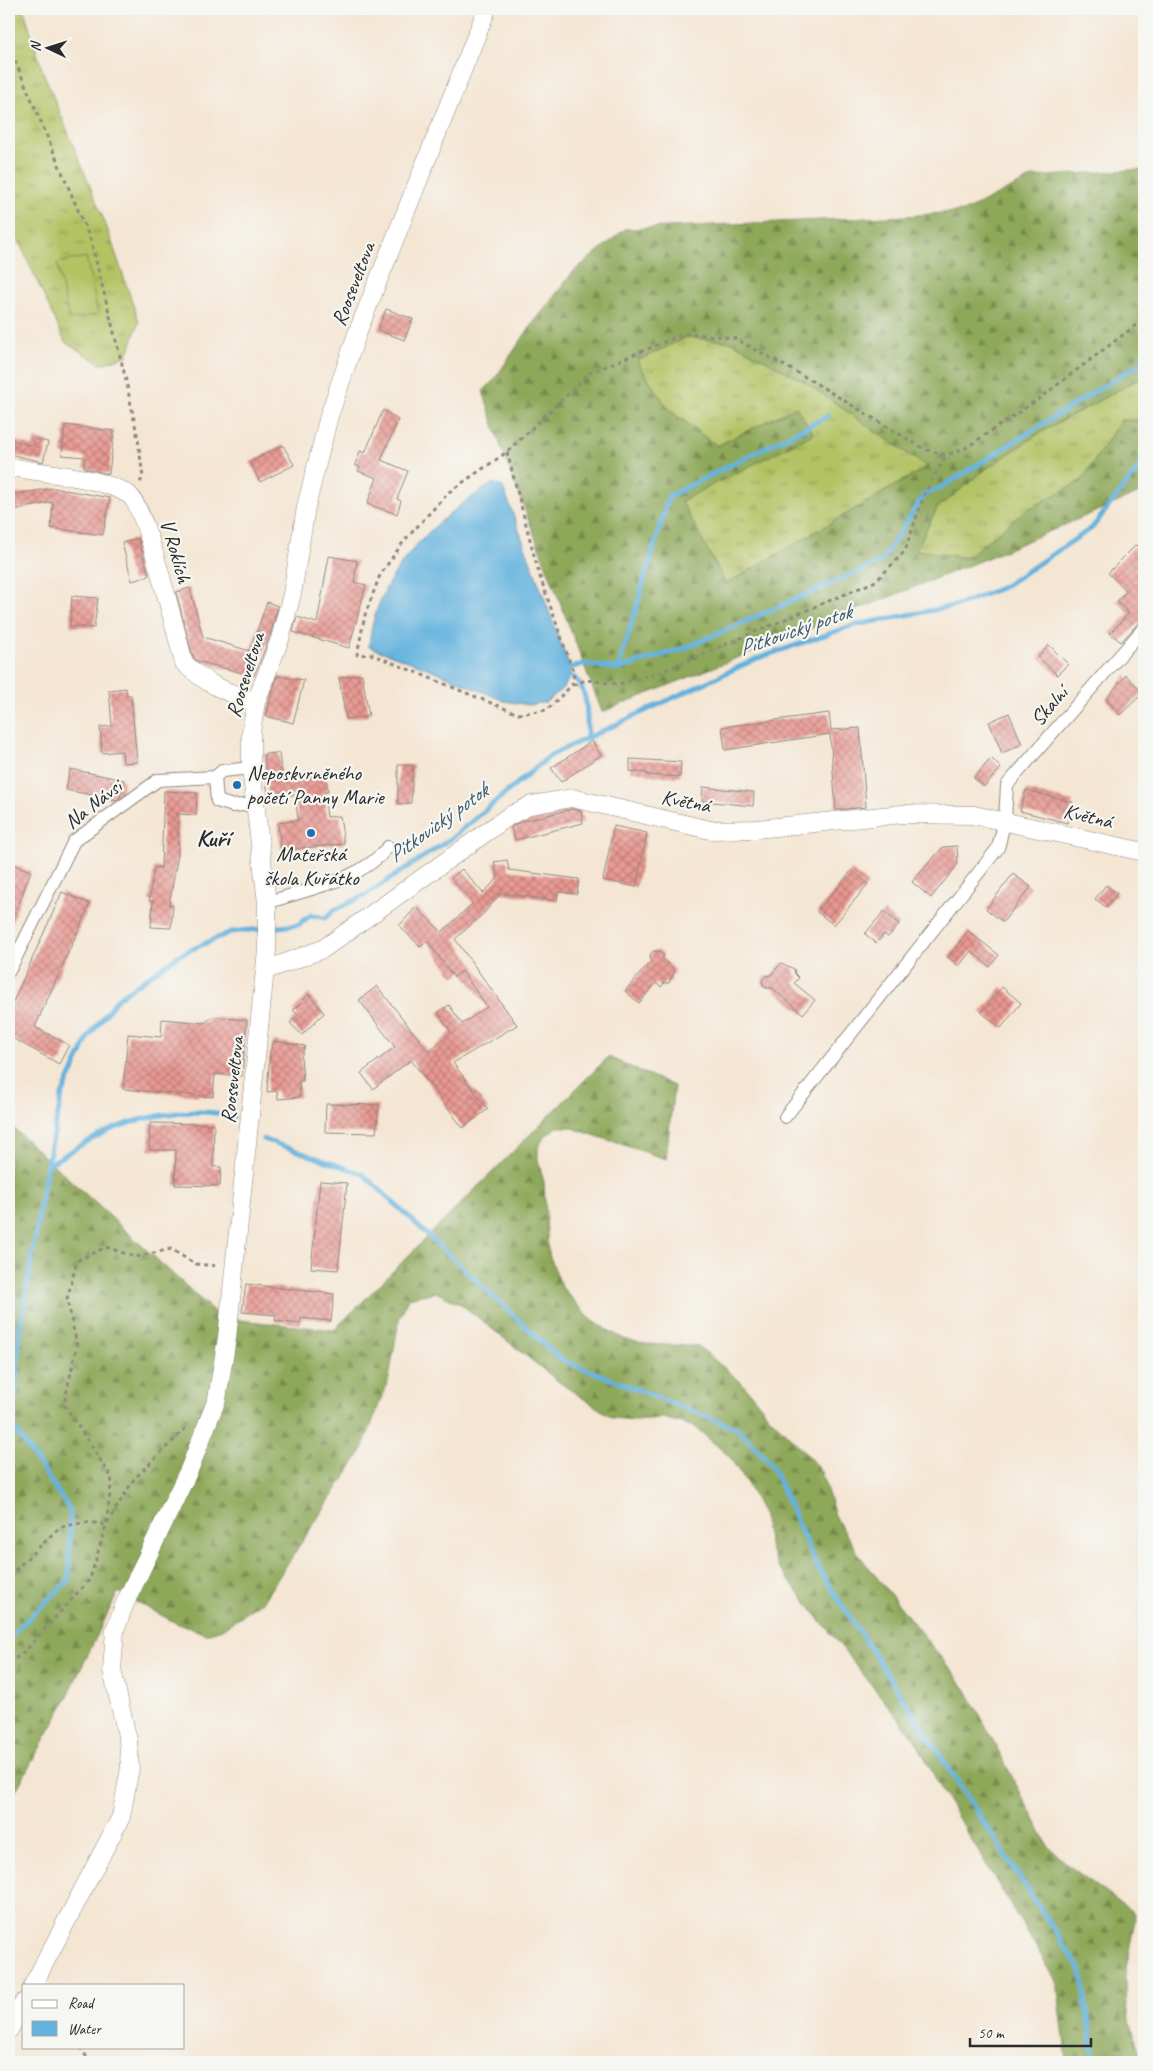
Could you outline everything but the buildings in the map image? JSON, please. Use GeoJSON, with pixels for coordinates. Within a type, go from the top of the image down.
{"type":"FeatureCollection","features":[{"type":"Feature","properties":{"kind":"street","name":"Rooseveltova"},"geometry":{"type":"LineString","coordinates":[[34,1984],[113,1835],[126,1798],[130,1768],[128,1740],[114,1682],[112,1657],[115,1630],[125,1603],[189,1470],[216,1399],[228,1338],[267,950],[267,909],[251,768],[251,732],[256,702],[280,639],[292,594],[306,508],[329,416],[358,331],[487,9]]}},
{"type":"Feature","properties":{"kind":"street"},"geometry":{"type":"LineString","coordinates":[[9,470],[17,468],[102,484],[130,495]]}},
{"type":"Feature","properties":{"kind":"street","name":"V Roklích"},"geometry":{"type":"LineString","coordinates":[[130,495],[144,519],[184,663],[201,679],[222,691],[256,702]]}},
{"type":"Feature","properties":{"kind":"street","name":"Skalní"},"geometry":{"type":"LineString","coordinates":[[785,1116],[998,848],[1005,820],[1007,785],[1144,628]]}},
{"type":"Feature","properties":{"kind":"street","name":"Na Návsi"},"geometry":{"type":"LineString","coordinates":[[9,971],[74,841],[158,780],[215,777],[222,771],[251,768]]}},
{"type":"Feature","properties":{"kind":"street"},"geometry":{"type":"LineString","coordinates":[[215,777],[216,801],[233,806],[255,804]]}},
{"type":"Feature","properties":{"kind":"street","name":"Květná"},"geometry":{"type":"LineString","coordinates":[[266,970],[323,949],[509,816],[531,805],[572,798],[710,830],[756,830],[902,814],[974,815],[1005,820],[1144,852]]}},
{"type":"Feature","properties":{"kind":"street"},"geometry":{"type":"LineString","coordinates":[[267,909],[345,878],[378,859],[388,847]]}},
{"type":"Feature","properties":{"kind":"street"},"geometry":{"type":"LineString","coordinates":[[9,2030],[22,2006]]}},
{"type":"Feature","properties":{"kind":"path"},"geometry":{"type":"LineString","coordinates":[[9,46],[91,241],[138,439],[143,478],[130,495]]}},
{"type":"Feature","properties":{"kind":"path"},"geometry":{"type":"LineString","coordinates":[[946,455],[924,495],[905,551],[876,581],[658,673],[618,684],[586,680],[573,683],[547,710],[518,714],[370,654],[357,655],[366,615],[380,575],[404,541],[449,492],[507,452],[591,372],[688,333],[734,338],[807,378],[924,449],[946,455],[963,450],[1033,403],[1144,319]]}},
{"type":"Feature","properties":{"kind":"path"},"geometry":{"type":"LineString","coordinates":[[507,452],[539,574],[572,663],[574,672],[573,683]]}},
{"type":"Feature","properties":{"kind":"path"},"geometry":{"type":"LineString","coordinates":[[9,1664],[27,1649],[90,1579],[106,1525],[112,1478],[64,1404],[77,1345],[67,1299],[77,1260],[106,1247],[136,1257],[171,1249],[195,1264],[235,1267]]}},
{"type":"Feature","properties":{"kind":"path"},"geometry":{"type":"LineString","coordinates":[[106,1525],[134,1479],[189,1425]]}},
{"type":"Feature","properties":{"kind":"path"},"geometry":{"type":"LineString","coordinates":[[9,1576],[60,1527],[89,1522],[106,1525]]}},
{"type":"Feature","properties":{"kind":"path"},"geometry":{"type":"LineString","coordinates":[[81,2048],[90,2062]]}},
{"type":"Feature","properties":{"kind":"green space"},"geometry":{"type":"Polygon","coordinates":[[[9,9],[22,9],[25,13],[42,69],[106,225],[139,322],[127,356],[101,364],[65,342],[9,220],[9,9]]]}},
{"type":"Feature","properties":{"kind":"green space"},"geometry":{"type":"Polygon","coordinates":[[[1144,169],[1144,376],[1038,434],[986,469],[937,508],[916,550],[966,558],[1025,511],[1082,480],[1121,420],[1144,421],[1144,491],[992,556],[602,712],[502,450],[483,391],[494,380],[528,330],[573,272],[625,229],[908,216],[965,211],[1033,177],[1144,169]],[[687,337],[637,361],[668,409],[717,446],[796,407],[813,434],[681,501],[726,584],[927,467],[805,382],[732,342],[687,337]]]}},
{"type":"Feature","properties":{"kind":"green space"},"geometry":{"type":"Polygon","coordinates":[[[86,257],[98,314],[69,320],[57,263],[86,257]]]}},
{"type":"Feature","properties":{"kind":"green space"},"geometry":{"type":"Polygon","coordinates":[[[687,337],[732,342],[805,382],[927,467],[726,584],[681,501],[812,434],[796,407],[717,446],[668,409],[637,361],[687,337]]]}},
{"type":"Feature","properties":{"kind":"green space"},"geometry":{"type":"Polygon","coordinates":[[[1144,376],[1144,421],[1121,420],[1082,480],[1025,511],[966,558],[916,550],[937,508],[986,469],[1038,434],[1144,376]]]}},
{"type":"Feature","properties":{"kind":"green space"},"geometry":{"type":"Polygon","coordinates":[[[608,1057],[674,1086],[666,1159],[569,1127],[557,1127],[545,1136],[538,1147],[538,1160],[544,1182],[548,1252],[562,1287],[592,1321],[624,1339],[645,1344],[698,1346],[742,1383],[768,1415],[805,1452],[821,1472],[836,1518],[859,1555],[967,1690],[1047,1844],[1065,1863],[1134,1913],[1135,1919],[1125,1974],[1126,2008],[1141,2058],[1144,2062],[1067,2062],[1057,1982],[945,1796],[916,1741],[779,1568],[770,1549],[763,1514],[748,1485],[729,1456],[695,1427],[663,1418],[635,1420],[613,1418],[563,1385],[462,1305],[436,1292],[408,1298],[399,1320],[389,1378],[361,1452],[263,1601],[222,1629],[206,1634],[176,1623],[118,1592],[63,1706],[9,1803],[9,1124],[221,1318],[334,1330],[608,1057]]]}},
{"type":"Feature","properties":{"kind":"water"},"geometry":{"type":"Polygon","coordinates":[[[493,483],[503,487],[570,668],[571,676],[562,689],[546,702],[529,705],[504,701],[430,669],[369,647],[374,620],[382,596],[395,573],[429,532],[449,514],[493,483]]]}},
{"type":"Feature","properties":{"kind":"waterway"},"geometry":{"type":"LineString","coordinates":[[570,668],[584,664],[618,669],[685,648],[882,561],[924,495],[940,488],[1144,361]]}},
{"type":"Feature","properties":{"kind":"waterway"},"geometry":{"type":"LineString","coordinates":[[618,669],[669,496],[828,416]]}},
{"type":"Feature","properties":{"kind":"waterway","name":"Pitkovický potok"},"geometry":{"type":"LineString","coordinates":[[9,1637],[69,1580],[70,1510],[13,1426],[20,1329],[47,1165],[62,1095],[89,1036],[118,998],[179,955],[231,932],[298,925],[311,915],[325,918],[334,910],[364,896],[452,838],[551,755],[756,659],[851,626],[959,605],[1003,587],[1092,528],[1144,461]]}},
{"type":"Feature","properties":{"kind":"waterway"},"geometry":{"type":"LineString","coordinates":[[571,676],[582,687],[587,713],[587,739]]}},
{"type":"Feature","properties":{"kind":"waterway"},"geometry":{"type":"LineString","coordinates":[[47,1165],[89,1140],[142,1119],[190,1112],[206,1112],[233,1117]]}},
{"type":"Feature","properties":{"kind":"waterway"},"geometry":{"type":"LineString","coordinates":[[263,1139],[363,1174],[560,1359],[738,1429],[771,1464],[818,1568],[1081,1971],[1093,2052],[1097,2062]]}},
{"type":"Feature","properties":{"kind":"place","name":"Neposkvrněného početí Panny Marie"},"geometry":{"type":"Point","coordinates":[237,785]}},
{"type":"Feature","properties":{"kind":"place","name":"Mateřská škola Kuřátko"},"geometry":{"type":"Point","coordinates":[311,833]}},
{"type":"Feature","properties":{"kind":"district","name":"Kuří"},"geometry":{"type":"Point","coordinates":[213,838]}}]}
